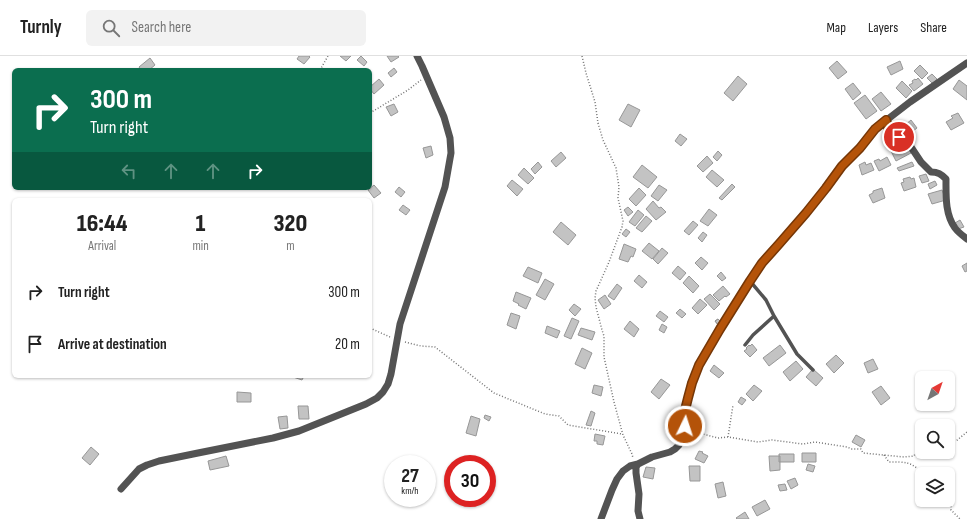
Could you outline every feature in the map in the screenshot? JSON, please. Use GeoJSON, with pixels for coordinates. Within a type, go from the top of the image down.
{"type":"FeatureCollection","features":[{"type":"Feature","properties":{"kind":"street"},"geometry":{"type":"LineString","coordinates":[[121,489],[139,468],[147,465],[159,461],[273,438],[299,431],[366,404],[377,398],[383,392],[388,384],[391,374],[400,324],[406,304],[445,186],[451,153],[450,138],[444,117],[417,56]]}},
{"type":"Feature","properties":{"kind":"street"},"geometry":{"type":"LineString","coordinates":[[601,519],[617,479],[623,472],[630,466],[652,456],[675,449],[679,445],[684,435],[685,410],[688,398],[699,365],[762,263],[811,207],[842,166],[860,148],[875,129],[910,102],[967,63]]}},
{"type":"Feature","properties":{"kind":"street"},"geometry":{"type":"LineString","coordinates":[[886,120],[889,130],[909,144],[921,162],[931,172],[940,173],[946,179],[946,196],[949,217],[956,229],[967,239]]}},
{"type":"Feature","properties":{"kind":"street"},"geometry":{"type":"LineString","coordinates":[[636,464],[639,494],[638,511],[640,519]]}},
{"type":"Feature","properties":{"kind":"lane"},"geometry":{"type":"LineString","coordinates":[[750,281],[766,300],[797,354],[813,370]]}},
{"type":"Feature","properties":{"kind":"lane"},"geometry":{"type":"LineString","coordinates":[[745,345],[753,335],[774,316]]}},
{"type":"Feature","properties":{"kind":"path"},"geometry":{"type":"LineString","coordinates":[[321,68],[328,56]]}},
{"type":"Feature","properties":{"kind":"path"},"geometry":{"type":"LineString","coordinates":[[582,56],[595,102],[598,123],[603,140],[616,168],[619,187],[618,198],[623,221],[622,227],[596,291],[595,298],[604,336],[604,357],[614,402],[623,434],[636,464]]}},
{"type":"Feature","properties":{"kind":"path"},"geometry":{"type":"LineString","coordinates":[[372,113],[408,90],[420,81],[425,74]]}},
{"type":"Feature","properties":{"kind":"path"},"geometry":{"type":"LineString","coordinates":[[372,329],[385,335],[421,346],[435,347],[494,393],[545,414],[559,416],[568,425],[623,434]]}},
{"type":"Feature","properties":{"kind":"path"},"geometry":{"type":"LineString","coordinates":[[728,437],[733,405]]}},
{"type":"Feature","properties":{"kind":"path"},"geometry":{"type":"LineString","coordinates":[[685,426],[693,431],[718,438],[728,437],[758,442],[772,440],[803,444],[815,442],[861,449],[862,453],[904,457],[914,456],[915,454]]}},
{"type":"Feature","properties":{"kind":"path"},"geometry":{"type":"LineString","coordinates":[[955,441],[967,432]]}},
{"type":"Feature","properties":{"kind":"path"},"geometry":{"type":"LineString","coordinates":[[884,455],[889,462],[907,462],[917,467]]}},
{"type":"Feature","properties":{"kind":"path"},"geometry":{"type":"LineString","coordinates":[[951,507],[951,510],[960,519]]}},
{"type":"Feature","properties":{"kind":"building"},"geometry":{"type":"Polygon","coordinates":[[[299,56],[310,57],[304,64],[297,59],[299,56]]]}},
{"type":"Feature","properties":{"kind":"building"},"geometry":{"type":"Polygon","coordinates":[[[340,56],[351,56],[346,61],[340,56]]]}},
{"type":"Feature","properties":{"kind":"building"},"geometry":{"type":"Polygon","coordinates":[[[361,56],[367,62],[364,66],[357,60],[361,56]]]}},
{"type":"Feature","properties":{"kind":"building"},"geometry":{"type":"Polygon","coordinates":[[[387,56],[398,56],[399,57],[391,62],[387,56]]]}},
{"type":"Feature","properties":{"kind":"building"},"geometry":{"type":"Polygon","coordinates":[[[150,58],[155,65],[151,68],[139,67],[150,58]]]}},
{"type":"Feature","properties":{"kind":"building"},"geometry":{"type":"Polygon","coordinates":[[[837,61],[847,72],[838,79],[829,68],[837,61]]]}},
{"type":"Feature","properties":{"kind":"building"},"geometry":{"type":"Polygon","coordinates":[[[900,61],[903,69],[891,75],[887,67],[900,61]]]}},
{"type":"Feature","properties":{"kind":"building"},"geometry":{"type":"Polygon","coordinates":[[[920,65],[928,73],[922,79],[914,71],[920,65]]]}},
{"type":"Feature","properties":{"kind":"building"},"geometry":{"type":"Polygon","coordinates":[[[394,68],[397,72],[391,77],[388,73],[394,68]]]}},
{"type":"Feature","properties":{"kind":"building"},"geometry":{"type":"Polygon","coordinates":[[[932,74],[937,79],[933,84],[927,78],[932,74]]]}},
{"type":"Feature","properties":{"kind":"building"},"geometry":{"type":"Polygon","coordinates":[[[738,76],[747,84],[733,101],[724,93],[738,76]]]}},
{"type":"Feature","properties":{"kind":"building"},"geometry":{"type":"Polygon","coordinates":[[[918,78],[923,84],[914,91],[909,85],[913,83],[912,81],[918,78]]]}},
{"type":"Feature","properties":{"kind":"building"},"geometry":{"type":"Polygon","coordinates":[[[379,79],[384,85],[374,94],[372,92],[372,85],[379,79]]]}},
{"type":"Feature","properties":{"kind":"building"},"geometry":{"type":"Polygon","coordinates":[[[959,80],[967,86],[967,100],[953,89],[959,80]]]}},
{"type":"Feature","properties":{"kind":"building"},"geometry":{"type":"Polygon","coordinates":[[[902,81],[912,91],[906,98],[896,88],[902,81]]]}},
{"type":"Feature","properties":{"kind":"building"},"geometry":{"type":"Polygon","coordinates":[[[853,83],[861,93],[853,100],[845,89],[853,83]]]}},
{"type":"Feature","properties":{"kind":"building"},"geometry":{"type":"Polygon","coordinates":[[[881,92],[891,104],[881,111],[872,99],[881,92]]]}},
{"type":"Feature","properties":{"kind":"building"},"geometry":{"type":"Polygon","coordinates":[[[865,95],[877,111],[866,119],[854,103],[865,95]]]}},
{"type":"Feature","properties":{"kind":"building"},"geometry":{"type":"Polygon","coordinates":[[[394,104],[398,112],[391,116],[386,107],[394,104]]]}},
{"type":"Feature","properties":{"kind":"building"},"geometry":{"type":"Polygon","coordinates":[[[628,104],[640,110],[631,127],[619,120],[628,104]]]}},
{"type":"Feature","properties":{"kind":"building"},"geometry":{"type":"Polygon","coordinates":[[[958,113],[964,123],[951,130],[946,122],[953,118],[951,116],[958,113]]]}},
{"type":"Feature","properties":{"kind":"building"},"geometry":{"type":"Polygon","coordinates":[[[911,120],[917,128],[904,138],[897,128],[903,123],[905,125],[911,120]]]}},
{"type":"Feature","properties":{"kind":"building"},"geometry":{"type":"Polygon","coordinates":[[[680,134],[687,139],[681,146],[675,141],[680,134]]]}},
{"type":"Feature","properties":{"kind":"building"},"geometry":{"type":"Polygon","coordinates":[[[907,145],[911,153],[896,161],[891,151],[897,148],[898,150],[907,145]]]}},
{"type":"Feature","properties":{"kind":"building"},"geometry":{"type":"Polygon","coordinates":[[[431,146],[433,155],[426,158],[423,148],[431,146]]]}},
{"type":"Feature","properties":{"kind":"building"},"geometry":{"type":"Polygon","coordinates":[[[718,151],[722,155],[717,161],[713,157],[718,151]]]}},
{"type":"Feature","properties":{"kind":"building"},"geometry":{"type":"Polygon","coordinates":[[[561,152],[566,158],[556,167],[551,161],[561,152]]]}},
{"type":"Feature","properties":{"kind":"building"},"geometry":{"type":"Polygon","coordinates":[[[707,156],[713,163],[703,172],[697,166],[707,156]]]}},
{"type":"Feature","properties":{"kind":"building"},"geometry":{"type":"Polygon","coordinates":[[[887,157],[891,165],[879,171],[874,161],[879,159],[880,161],[887,157]]]}},
{"type":"Feature","properties":{"kind":"building"},"geometry":{"type":"Polygon","coordinates":[[[538,162],[542,167],[535,174],[531,169],[538,162]]]}},
{"type":"Feature","properties":{"kind":"building"},"geometry":{"type":"Polygon","coordinates":[[[865,162],[866,165],[871,163],[874,170],[862,175],[859,165],[865,162]]]}},
{"type":"Feature","properties":{"kind":"building"},"geometry":{"type":"Polygon","coordinates":[[[912,162],[914,166],[899,171],[897,168],[912,162]]]}},
{"type":"Feature","properties":{"kind":"building"},"geometry":{"type":"Polygon","coordinates":[[[642,165],[657,177],[648,188],[633,177],[642,165]]]}},
{"type":"Feature","properties":{"kind":"building"},"geometry":{"type":"Polygon","coordinates":[[[524,168],[534,178],[528,184],[518,175],[524,168]]]}},
{"type":"Feature","properties":{"kind":"building"},"geometry":{"type":"Polygon","coordinates":[[[712,170],[724,180],[717,187],[706,177],[712,170]]]}},
{"type":"Feature","properties":{"kind":"building"},"geometry":{"type":"Polygon","coordinates":[[[926,174],[929,181],[922,183],[919,176],[926,174]]]}},
{"type":"Feature","properties":{"kind":"building"},"geometry":{"type":"Polygon","coordinates":[[[910,177],[911,179],[914,178],[916,187],[904,191],[901,183],[904,182],[903,179],[910,177]]]}},
{"type":"Feature","properties":{"kind":"building"},"geometry":{"type":"Polygon","coordinates":[[[512,180],[523,189],[517,196],[507,186],[512,180]]]}},
{"type":"Feature","properties":{"kind":"building"},"geometry":{"type":"Polygon","coordinates":[[[935,181],[937,185],[930,189],[928,184],[935,181]]]}},
{"type":"Feature","properties":{"kind":"building"},"geometry":{"type":"Polygon","coordinates":[[[732,184],[735,187],[722,200],[719,198],[732,184]]]}},
{"type":"Feature","properties":{"kind":"building"},"geometry":{"type":"Polygon","coordinates":[[[374,185],[381,193],[374,198],[368,190],[372,190],[372,187],[374,185]]]}},
{"type":"Feature","properties":{"kind":"building"},"geometry":{"type":"Polygon","coordinates":[[[659,185],[667,190],[658,201],[651,196],[659,185]]]}},
{"type":"Feature","properties":{"kind":"building"},"geometry":{"type":"Polygon","coordinates":[[[399,187],[405,192],[401,197],[395,192],[399,187]]]}},
{"type":"Feature","properties":{"kind":"building"},"geometry":{"type":"Polygon","coordinates":[[[639,188],[646,195],[636,206],[629,199],[639,188]]]}},
{"type":"Feature","properties":{"kind":"building"},"geometry":{"type":"Polygon","coordinates":[[[882,188],[885,198],[873,203],[869,195],[873,193],[873,191],[882,188]]]}},
{"type":"Feature","properties":{"kind":"building"},"geometry":{"type":"Polygon","coordinates":[[[942,190],[946,200],[932,204],[928,194],[942,190]]]}},
{"type":"Feature","properties":{"kind":"building"},"geometry":{"type":"Polygon","coordinates":[[[653,201],[659,208],[661,207],[666,212],[656,220],[646,209],[653,201]]]}},
{"type":"Feature","properties":{"kind":"building"},"geometry":{"type":"Polygon","coordinates":[[[403,205],[410,210],[406,215],[399,210],[403,205]]]}},
{"type":"Feature","properties":{"kind":"building"},"geometry":{"type":"Polygon","coordinates":[[[628,207],[633,212],[628,216],[624,210],[628,207]]]}},
{"type":"Feature","properties":{"kind":"building"},"geometry":{"type":"Polygon","coordinates":[[[709,209],[717,215],[708,226],[700,221],[709,209]]]}},
{"type":"Feature","properties":{"kind":"building"},"geometry":{"type":"Polygon","coordinates":[[[638,210],[644,215],[635,226],[629,222],[638,210]]]}},
{"type":"Feature","properties":{"kind":"building"},"geometry":{"type":"Polygon","coordinates":[[[646,216],[652,221],[642,232],[636,228],[646,216]]]}},
{"type":"Feature","properties":{"kind":"building"},"geometry":{"type":"Polygon","coordinates":[[[960,220],[964,227],[958,229],[955,223],[960,220]]]}},
{"type":"Feature","properties":{"kind":"building"},"geometry":{"type":"Polygon","coordinates":[[[693,221],[698,225],[689,235],[684,231],[693,221]]]}},
{"type":"Feature","properties":{"kind":"building"},"geometry":{"type":"Polygon","coordinates":[[[561,222],[576,235],[568,245],[553,232],[561,222]]]}},
{"type":"Feature","properties":{"kind":"building"},"geometry":{"type":"Polygon","coordinates":[[[626,229],[630,232],[626,237],[622,234],[626,229]]]}},
{"type":"Feature","properties":{"kind":"building"},"geometry":{"type":"Polygon","coordinates":[[[703,232],[707,235],[702,242],[698,238],[703,232]]]}},
{"type":"Feature","properties":{"kind":"building"},"geometry":{"type":"Polygon","coordinates":[[[649,243],[659,251],[652,259],[642,251],[649,243]]]}},
{"type":"Feature","properties":{"kind":"building"},"geometry":{"type":"Polygon","coordinates":[[[624,244],[636,249],[633,257],[631,256],[628,262],[619,259],[624,244]]]}},
{"type":"Feature","properties":{"kind":"building"},"geometry":{"type":"Polygon","coordinates":[[[662,248],[668,253],[658,264],[653,259],[662,248]]]}},
{"type":"Feature","properties":{"kind":"building"},"geometry":{"type":"Polygon","coordinates":[[[701,257],[708,263],[702,270],[695,263],[701,257]]]}},
{"type":"Feature","properties":{"kind":"building"},"geometry":{"type":"Polygon","coordinates":[[[967,263],[967,271],[965,272],[962,266],[967,263]]]}},
{"type":"Feature","properties":{"kind":"building"},"geometry":{"type":"Polygon","coordinates":[[[678,266],[686,273],[680,280],[672,273],[678,266]]]}},
{"type":"Feature","properties":{"kind":"building"},"geometry":{"type":"Polygon","coordinates":[[[528,267],[542,273],[538,283],[523,276],[528,267]]]}},
{"type":"Feature","properties":{"kind":"building"},"geometry":{"type":"Polygon","coordinates":[[[721,272],[726,278],[722,281],[717,276],[721,272]]]}},
{"type":"Feature","properties":{"kind":"building"},"geometry":{"type":"Polygon","coordinates":[[[639,275],[647,282],[642,288],[634,281],[639,275]]]}},
{"type":"Feature","properties":{"kind":"building"},"geometry":{"type":"Polygon","coordinates":[[[689,276],[699,286],[693,293],[683,283],[689,276]]]}},
{"type":"Feature","properties":{"kind":"building"},"geometry":{"type":"Polygon","coordinates":[[[545,279],[554,284],[545,300],[536,295],[545,279]]]}},
{"type":"Feature","properties":{"kind":"building"},"geometry":{"type":"Polygon","coordinates":[[[617,284],[622,288],[614,300],[608,296],[617,284]]]}},
{"type":"Feature","properties":{"kind":"building"},"geometry":{"type":"Polygon","coordinates":[[[723,286],[730,294],[719,301],[713,295],[723,286]]]}},
{"type":"Feature","properties":{"kind":"building"},"geometry":{"type":"Polygon","coordinates":[[[516,292],[531,298],[526,309],[513,301],[516,292]]]}},
{"type":"Feature","properties":{"kind":"building"},"geometry":{"type":"Polygon","coordinates":[[[710,294],[720,304],[714,310],[704,299],[710,294]]]}},
{"type":"Feature","properties":{"kind":"building"},"geometry":{"type":"Polygon","coordinates":[[[605,295],[611,304],[604,309],[598,300],[605,295]]]}},
{"type":"Feature","properties":{"kind":"building"},"geometry":{"type":"Polygon","coordinates":[[[700,299],[707,305],[698,314],[692,308],[700,299]]]}},
{"type":"Feature","properties":{"kind":"building"},"geometry":{"type":"Polygon","coordinates":[[[574,304],[581,309],[575,316],[569,310],[574,304]]]}},
{"type":"Feature","properties":{"kind":"building"},"geometry":{"type":"Polygon","coordinates":[[[680,309],[686,314],[682,318],[676,313],[680,309]]]}},
{"type":"Feature","properties":{"kind":"building"},"geometry":{"type":"Polygon","coordinates":[[[660,311],[668,317],[664,322],[656,316],[660,311]]]}},
{"type":"Feature","properties":{"kind":"building"},"geometry":{"type":"Polygon","coordinates":[[[511,313],[520,316],[516,329],[507,325],[511,313]]]}},
{"type":"Feature","properties":{"kind":"building"},"geometry":{"type":"Polygon","coordinates":[[[572,318],[579,321],[571,339],[564,336],[572,318]]]}},
{"type":"Feature","properties":{"kind":"building"},"geometry":{"type":"Polygon","coordinates":[[[718,319],[722,323],[719,326],[715,321],[718,319]]]}},
{"type":"Feature","properties":{"kind":"building"},"geometry":{"type":"Polygon","coordinates":[[[718,319],[722,323],[719,326],[715,321],[718,319]]]}},
{"type":"Feature","properties":{"kind":"building"},"geometry":{"type":"Polygon","coordinates":[[[630,321],[639,329],[634,337],[624,329],[630,321]]]}},
{"type":"Feature","properties":{"kind":"building"},"geometry":{"type":"Polygon","coordinates":[[[662,324],[667,327],[664,333],[659,330],[662,324]]]}},
{"type":"Feature","properties":{"kind":"building"},"geometry":{"type":"Polygon","coordinates":[[[547,326],[560,331],[557,338],[545,333],[547,326]]]}},
{"type":"Feature","properties":{"kind":"building"},"geometry":{"type":"Polygon","coordinates":[[[581,328],[595,332],[592,340],[578,335],[581,328]]]}},
{"type":"Feature","properties":{"kind":"building"},"geometry":{"type":"Polygon","coordinates":[[[752,344],[757,350],[750,357],[744,351],[749,345],[750,346],[752,344]]]}},
{"type":"Feature","properties":{"kind":"building"},"geometry":{"type":"Polygon","coordinates":[[[780,345],[786,353],[769,366],[763,358],[780,345]]]}},
{"type":"Feature","properties":{"kind":"building"},"geometry":{"type":"Polygon","coordinates":[[[582,348],[592,353],[585,369],[575,364],[582,348]]]}},
{"type":"Feature","properties":{"kind":"building"},"geometry":{"type":"Polygon","coordinates":[[[836,355],[844,363],[834,373],[826,364],[836,355]]]}},
{"type":"Feature","properties":{"kind":"building"},"geometry":{"type":"Polygon","coordinates":[[[873,359],[878,369],[868,373],[864,363],[873,359]]]}},
{"type":"Feature","properties":{"kind":"building"},"geometry":{"type":"Polygon","coordinates":[[[796,361],[803,369],[790,381],[783,372],[796,361]]]}},
{"type":"Feature","properties":{"kind":"building"},"geometry":{"type":"Polygon","coordinates":[[[714,365],[724,373],[719,378],[710,371],[714,365]]]}},
{"type":"Feature","properties":{"kind":"building"},"geometry":{"type":"Polygon","coordinates":[[[813,369],[823,378],[816,386],[806,377],[813,369]]]}},
{"type":"Feature","properties":{"kind":"building"},"geometry":{"type":"Polygon","coordinates":[[[661,379],[670,385],[659,399],[651,392],[661,379]]]}},
{"type":"Feature","properties":{"kind":"building"},"geometry":{"type":"Polygon","coordinates":[[[594,385],[603,387],[601,396],[592,393],[594,385]]]}},
{"type":"Feature","properties":{"kind":"building"},"geometry":{"type":"Polygon","coordinates":[[[754,385],[762,391],[753,401],[746,394],[754,385]]]}},
{"type":"Feature","properties":{"kind":"building"},"geometry":{"type":"Polygon","coordinates":[[[881,386],[890,398],[881,405],[872,392],[881,386]]]}},
{"type":"Feature","properties":{"kind":"building"},"geometry":{"type":"Polygon","coordinates":[[[237,392],[251,393],[251,402],[237,402],[237,392]]]}},
{"type":"Feature","properties":{"kind":"building"},"geometry":{"type":"Polygon","coordinates":[[[741,397],[746,400],[742,405],[738,402],[741,397]]]}},
{"type":"Feature","properties":{"kind":"building"},"geometry":{"type":"Polygon","coordinates":[[[298,406],[308,406],[309,419],[299,419],[298,406]]]}},
{"type":"Feature","properties":{"kind":"building"},"geometry":{"type":"Polygon","coordinates":[[[591,411],[595,413],[591,426],[586,425],[591,411]]]}},
{"type":"Feature","properties":{"kind":"building"},"geometry":{"type":"Polygon","coordinates":[[[485,415],[491,417],[489,421],[484,418],[485,415]]]}},
{"type":"Feature","properties":{"kind":"building"},"geometry":{"type":"Polygon","coordinates":[[[287,416],[288,428],[280,429],[278,417],[287,416]]]}},
{"type":"Feature","properties":{"kind":"building"},"geometry":{"type":"Polygon","coordinates":[[[471,416],[480,419],[476,436],[466,433],[471,416]]]}},
{"type":"Feature","properties":{"kind":"building"},"geometry":{"type":"Polygon","coordinates":[[[595,434],[605,436],[603,445],[597,444],[597,441],[594,441],[595,434]]]}},
{"type":"Feature","properties":{"kind":"building"},"geometry":{"type":"Polygon","coordinates":[[[856,435],[865,440],[861,447],[852,442],[856,435]]]}},
{"type":"Feature","properties":{"kind":"building"},"geometry":{"type":"Polygon","coordinates":[[[91,447],[99,454],[90,465],[82,458],[91,447]]]}},
{"type":"Feature","properties":{"kind":"building"},"geometry":{"type":"Polygon","coordinates":[[[699,451],[708,456],[704,463],[695,459],[699,451]]]}},
{"type":"Feature","properties":{"kind":"building"},"geometry":{"type":"Polygon","coordinates":[[[802,453],[816,453],[816,462],[802,462],[802,453]]]}},
{"type":"Feature","properties":{"kind":"building"},"geometry":{"type":"Polygon","coordinates":[[[779,454],[794,454],[794,462],[779,462],[779,454]]]}},
{"type":"Feature","properties":{"kind":"building"},"geometry":{"type":"Polygon","coordinates":[[[226,456],[229,466],[210,470],[208,461],[226,456]]]}},
{"type":"Feature","properties":{"kind":"building"},"geometry":{"type":"Polygon","coordinates":[[[769,456],[780,456],[780,470],[770,471],[769,456]]]}},
{"type":"Feature","properties":{"kind":"building"},"geometry":{"type":"Polygon","coordinates":[[[808,464],[815,466],[813,472],[806,470],[808,464]]]}},
{"type":"Feature","properties":{"kind":"building"},"geometry":{"type":"Polygon","coordinates":[[[689,466],[700,466],[700,481],[690,481],[689,466]]]}},
{"type":"Feature","properties":{"kind":"building"},"geometry":{"type":"Polygon","coordinates":[[[646,467],[655,468],[653,479],[643,477],[646,467]]]}},
{"type":"Feature","properties":{"kind":"building"},"geometry":{"type":"Polygon","coordinates":[[[795,478],[798,485],[791,489],[787,481],[795,478]]]}},
{"type":"Feature","properties":{"kind":"building"},"geometry":{"type":"Polygon","coordinates":[[[723,482],[726,496],[718,498],[715,484],[723,482]]]}},
{"type":"Feature","properties":{"kind":"building"},"geometry":{"type":"Polygon","coordinates":[[[785,484],[787,490],[780,491],[778,485],[785,484]]]}},
{"type":"Feature","properties":{"kind":"building"},"geometry":{"type":"Polygon","coordinates":[[[765,500],[770,509],[757,516],[752,507],[765,500]]]}},
{"type":"Feature","properties":{"kind":"building"},"geometry":{"type":"Polygon","coordinates":[[[745,512],[749,519],[736,518],[745,512]]]}},
{"type":"Feature","properties":{"kind":"route"},"geometry":{"type":"LineString","coordinates":[[685,426],[685,410],[692,383],[699,365],[762,263],[806,213],[842,166],[860,148],[875,129],[886,120],[889,130],[899,137]]}}]}
